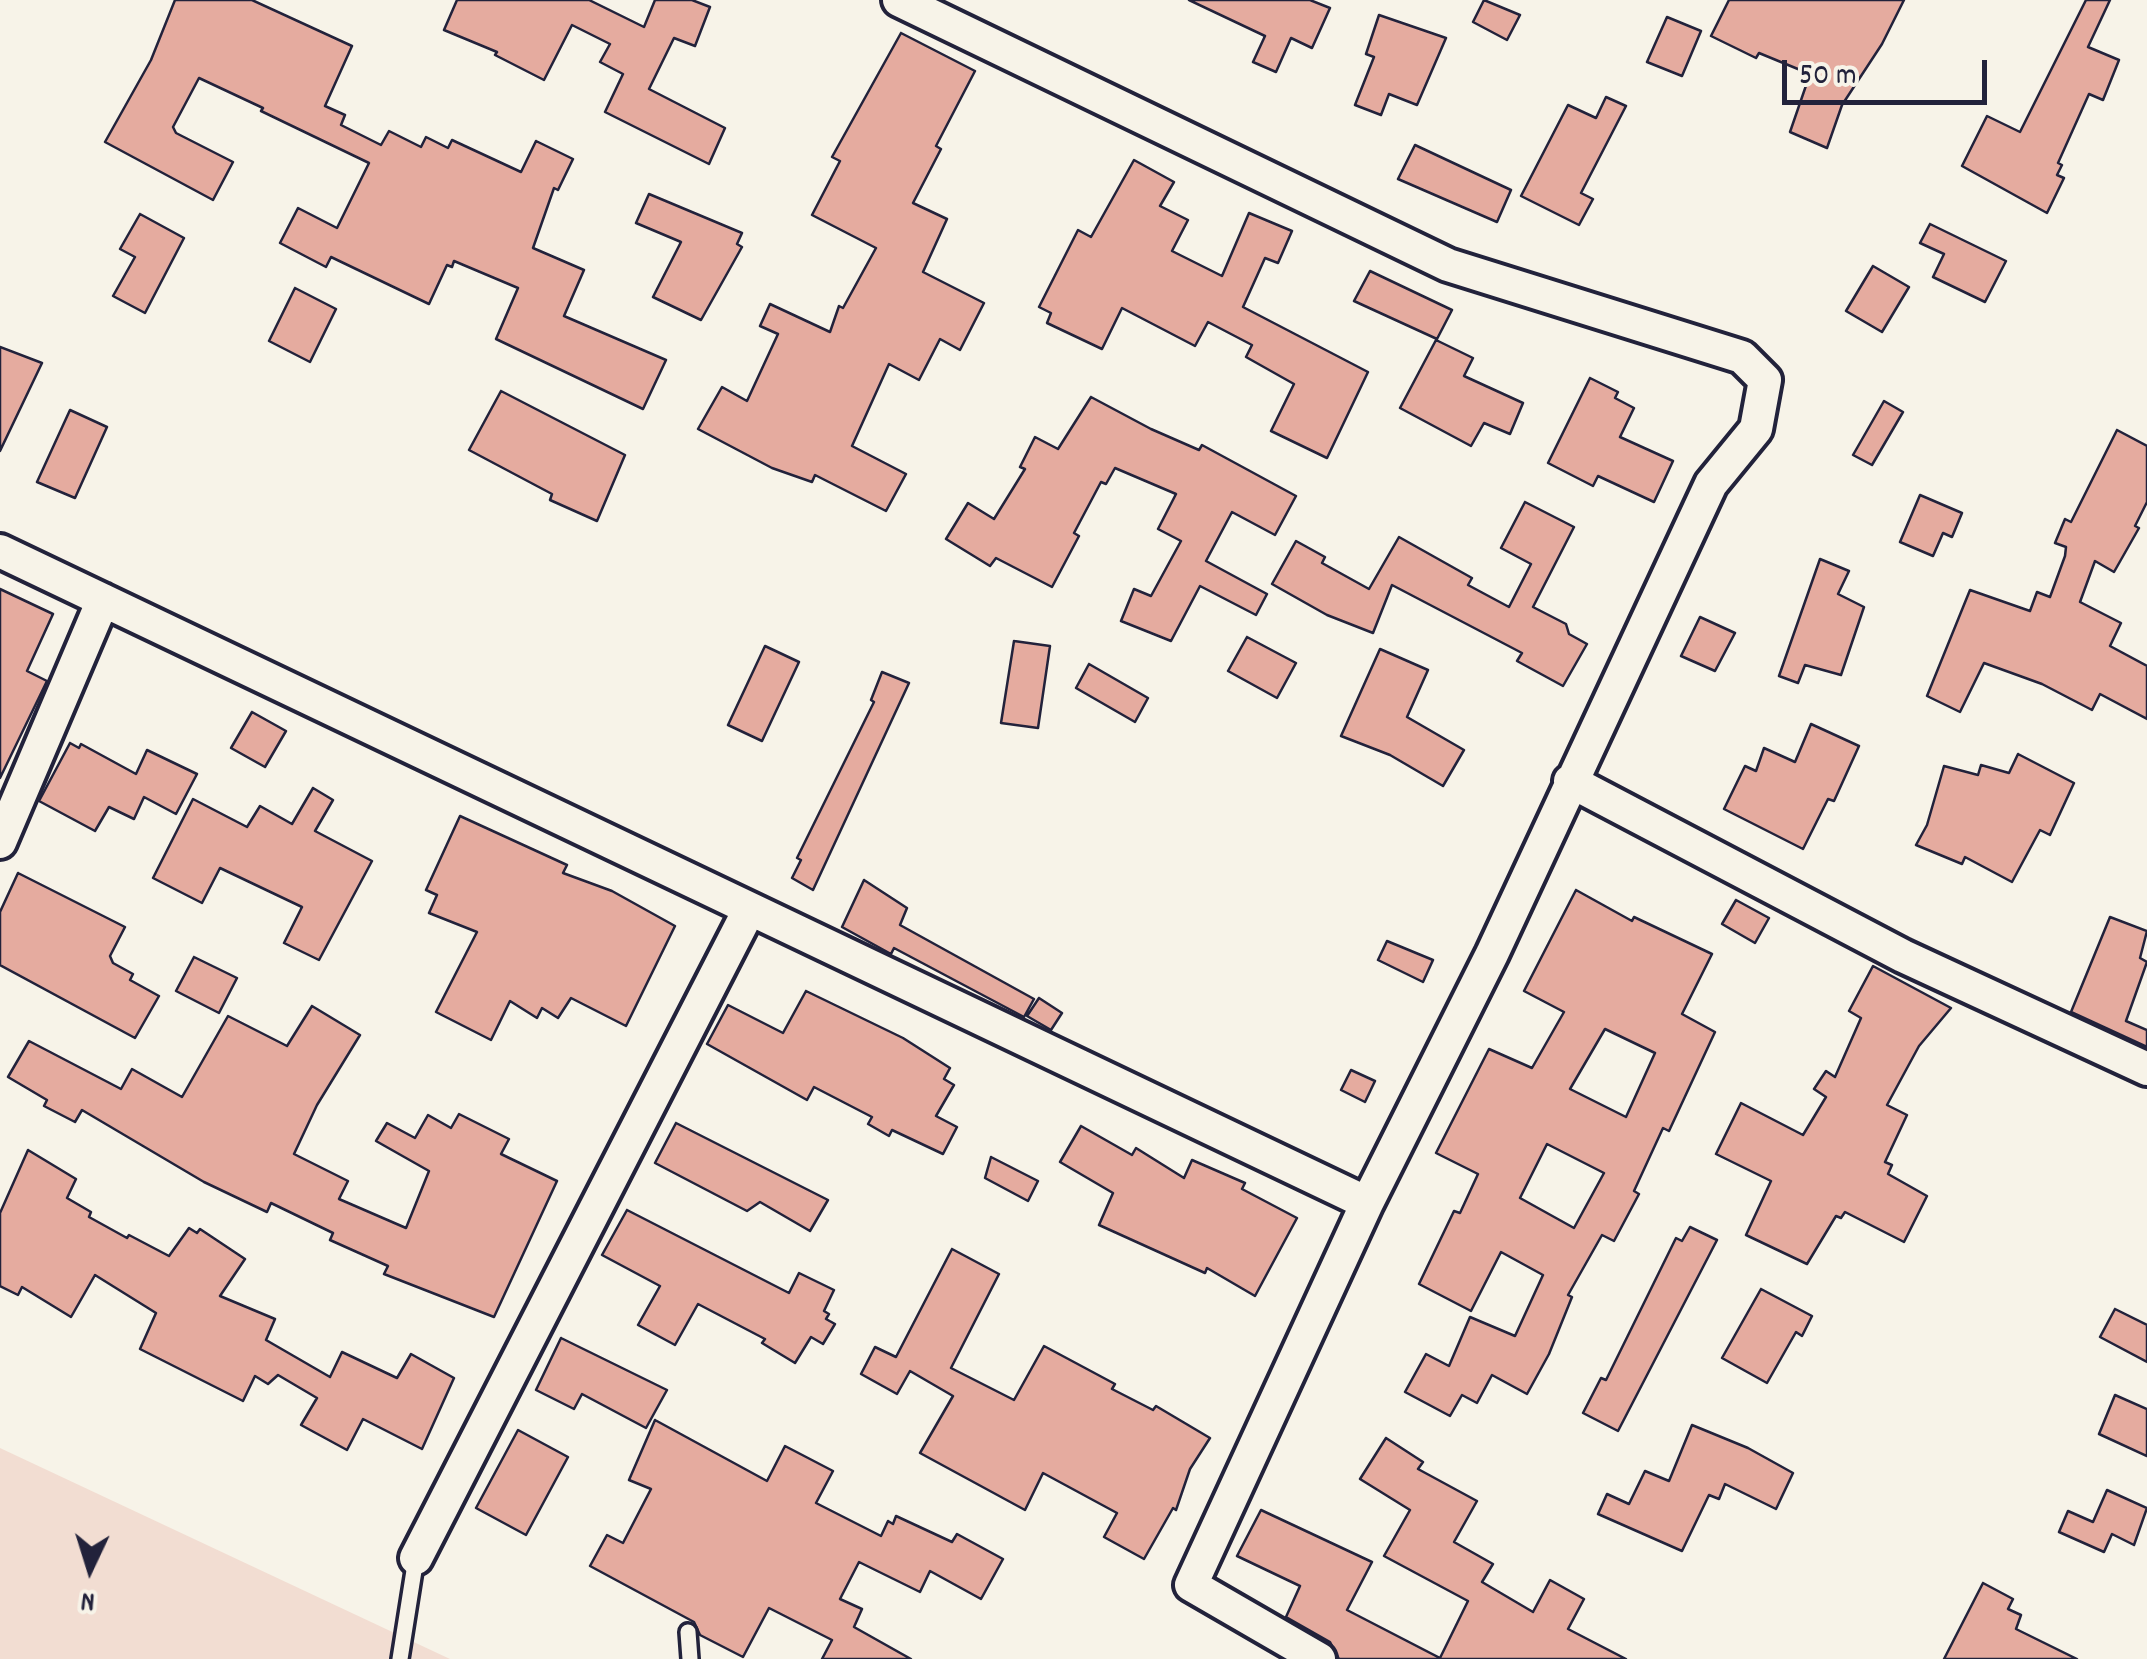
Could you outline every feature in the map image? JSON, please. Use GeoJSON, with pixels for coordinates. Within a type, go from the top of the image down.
{"type":"FeatureCollection","features":[{"type":"Feature","properties":{"kind":"street"},"geometry":{"type":"LineString","coordinates":[[899,0],[1448,265],[1742,357],[1765,380],[1756,429],[1711,484],[1492,954],[1367,1203],[1191,1585],[1319,1659]]}},
{"type":"Feature","properties":{"kind":"street"},"geometry":{"type":"LineString","coordinates":[[0,551],[1367,1203]]}},
{"type":"Feature","properties":{"kind":"street"},"geometry":{"type":"LineString","coordinates":[[0,842],[103,600]]}},
{"type":"Feature","properties":{"kind":"street"},"geometry":{"type":"LineString","coordinates":[[1570,782],[1902,956],[2147,1069]]}},
{"type":"Feature","properties":{"kind":"street"},"geometry":{"type":"LineString","coordinates":[[416,1558],[750,910]]}},
{"type":"Feature","properties":{"kind":"lane"},"geometry":{"type":"LineString","coordinates":[[400,1659],[416,1558]]}},
{"type":"Feature","properties":{"kind":"lane"},"geometry":{"type":"LineString","coordinates":[[688,1632],[690,1659]]}},
{"type":"Feature","properties":{"kind":"shaded area"},"geometry":{"type":"Polygon","coordinates":[[[0,1448],[450,1659],[0,1659],[0,1448]]]}},
{"type":"Feature","properties":{"kind":"building"},"geometry":{"type":"Polygon","coordinates":[[[175,0],[252,0],[352,46],[325,106],[345,115],[341,125],[381,145],[389,131],[421,147],[426,137],[448,148],[452,140],[521,172],[536,141],[573,159],[558,190],[554,188],[533,248],[584,270],[564,316],[666,360],[643,409],[496,339],[518,288],[454,261],[452,267],[447,265],[429,304],[331,257],[326,267],[280,243],[298,208],[337,228],[369,163],[261,111],[263,108],[199,78],[173,127],[176,133],[233,162],[213,200],[105,142],[151,60],[175,0]]]}},
{"type":"Feature","properties":{"kind":"building"},"geometry":{"type":"Polygon","coordinates":[[[457,0],[589,0],[644,27],[655,0],[692,0],[710,7],[695,46],[674,38],[649,89],[725,128],[709,164],[605,112],[623,74],[600,62],[610,44],[572,25],[544,80],[495,55],[497,52],[444,30],[457,0]]]}},
{"type":"Feature","properties":{"kind":"building"},"geometry":{"type":"Polygon","coordinates":[[[1189,0],[1310,0],[1330,8],[1312,48],[1291,38],[1276,72],[1253,62],[1265,36],[1189,0]]]}},
{"type":"Feature","properties":{"kind":"building"},"geometry":{"type":"Polygon","coordinates":[[[1484,0],[1520,15],[1507,40],[1473,22],[1484,0]]]}},
{"type":"Feature","properties":{"kind":"building"},"geometry":{"type":"Polygon","coordinates":[[[1729,0],[1904,0],[1882,44],[1842,105],[1827,148],[1790,132],[1810,74],[1759,53],[1756,58],[1711,36],[1729,0]]]}},
{"type":"Feature","properties":{"kind":"building"},"geometry":{"type":"Polygon","coordinates":[[[2086,0],[2110,0],[2088,47],[2119,60],[2103,100],[2089,94],[2058,163],[2062,165],[2057,175],[2064,178],[2047,213],[1962,166],[1987,116],[2020,132],[2086,0]]]}},
{"type":"Feature","properties":{"kind":"building"},"geometry":{"type":"Polygon","coordinates":[[[1379,15],[1446,38],[1417,105],[1389,94],[1381,115],[1355,105],[1374,57],[1366,54],[1379,15]]]}},
{"type":"Feature","properties":{"kind":"building"},"geometry":{"type":"Polygon","coordinates":[[[1667,17],[1701,31],[1682,76],[1647,62],[1667,17]]]}},
{"type":"Feature","properties":{"kind":"building"},"geometry":{"type":"Polygon","coordinates":[[[901,33],[975,71],[936,146],[941,149],[913,203],[947,219],[923,272],[984,303],[960,350],[940,339],[919,380],[889,364],[852,446],[906,474],[886,511],[815,475],[812,482],[772,468],[698,429],[722,387],[747,401],[778,334],[760,326],[770,304],[830,332],[839,306],[843,308],[876,248],[812,215],[840,161],[832,157],[901,33]]]}},
{"type":"Feature","properties":{"kind":"building"},"geometry":{"type":"Polygon","coordinates":[[[1606,97],[1626,106],[1581,193],[1593,199],[1579,225],[1521,196],[1568,105],[1596,118],[1606,97]]]}},
{"type":"Feature","properties":{"kind":"building"},"geometry":{"type":"Polygon","coordinates":[[[1415,145],[1511,190],[1497,222],[1398,179],[1415,145]]]}},
{"type":"Feature","properties":{"kind":"building"},"geometry":{"type":"Polygon","coordinates":[[[1134,160],[1174,182],[1160,206],[1188,220],[1172,251],[1222,276],[1249,213],[1292,231],[1278,263],[1265,258],[1243,307],[1368,372],[1327,458],[1271,431],[1294,384],[1246,357],[1252,345],[1208,322],[1195,346],[1122,308],[1102,349],[1047,323],[1051,313],[1039,307],[1078,230],[1091,237],[1134,160]]]}},
{"type":"Feature","properties":{"kind":"building"},"geometry":{"type":"Polygon","coordinates":[[[649,194],[742,233],[737,244],[742,247],[701,320],[653,297],[681,242],[636,223],[649,194]]]}},
{"type":"Feature","properties":{"kind":"building"},"geometry":{"type":"Polygon","coordinates":[[[140,214],[184,238],[145,313],[113,296],[135,257],[120,249],[140,214]]]}},
{"type":"Feature","properties":{"kind":"building"},"geometry":{"type":"Polygon","coordinates":[[[1930,224],[2006,261],[1985,302],[1933,277],[1944,254],[1920,243],[1930,224]]]}},
{"type":"Feature","properties":{"kind":"building"},"geometry":{"type":"Polygon","coordinates":[[[1873,266],[1909,287],[1882,332],[1846,311],[1873,266]]]}},
{"type":"Feature","properties":{"kind":"building"},"geometry":{"type":"Polygon","coordinates":[[[1370,271],[1452,310],[1437,339],[1354,301],[1370,271]]]}},
{"type":"Feature","properties":{"kind":"building"},"geometry":{"type":"Polygon","coordinates":[[[295,288],[336,309],[310,362],[269,341],[295,288]]]}},
{"type":"Feature","properties":{"kind":"building"},"geometry":{"type":"Polygon","coordinates":[[[1436,340],[1473,358],[1464,376],[1523,403],[1510,434],[1484,423],[1471,446],[1400,408],[1436,340]]]}},
{"type":"Feature","properties":{"kind":"building"},"geometry":{"type":"Polygon","coordinates":[[[0,347],[42,363],[0,451],[0,347]]]}},
{"type":"Feature","properties":{"kind":"building"},"geometry":{"type":"Polygon","coordinates":[[[1590,378],[1618,392],[1615,398],[1634,408],[1620,437],[1673,461],[1654,502],[1598,476],[1593,486],[1548,463],[1590,378]]]}},
{"type":"Feature","properties":{"kind":"building"},"geometry":{"type":"Polygon","coordinates":[[[501,391],[625,455],[597,521],[550,500],[552,494],[469,450],[501,391]]]}},
{"type":"Feature","properties":{"kind":"building"},"geometry":{"type":"Polygon","coordinates":[[[1091,397],[1199,450],[1202,445],[1296,496],[1275,535],[1232,512],[1206,561],[1267,594],[1256,615],[1200,586],[1171,641],[1121,621],[1134,589],[1151,596],[1181,541],[1158,529],[1176,494],[1115,468],[1106,484],[1101,482],[1074,533],[1079,536],[1052,587],[996,558],[990,566],[946,539],[968,503],[994,519],[1025,469],[1020,467],[1035,437],[1058,449],[1091,397]]]}},
{"type":"Feature","properties":{"kind":"building"},"geometry":{"type":"Polygon","coordinates":[[[1884,401],[1903,412],[1872,465],[1853,455],[1884,401]]]}},
{"type":"Feature","properties":{"kind":"building"},"geometry":{"type":"Polygon","coordinates":[[[70,410],[107,427],[75,498],[37,482],[70,410]]]}},
{"type":"Feature","properties":{"kind":"building"},"geometry":{"type":"Polygon","coordinates":[[[2117,430],[2147,446],[2147,502],[2135,526],[2139,528],[2114,572],[2095,561],[2080,602],[2121,623],[2110,646],[2147,666],[2147,719],[2100,694],[2092,710],[2042,684],[1984,663],[1960,712],[1927,696],[1970,590],[2030,611],[2037,592],[2050,597],[2066,547],[2055,543],[2065,519],[2071,522],[2117,430]]]}},
{"type":"Feature","properties":{"kind":"building"},"geometry":{"type":"Polygon","coordinates":[[[1920,495],[1962,513],[1952,537],[1943,533],[1933,556],[1900,542],[1920,495]]]}},
{"type":"Feature","properties":{"kind":"building"},"geometry":{"type":"Polygon","coordinates":[[[1525,502],[1574,527],[1533,607],[1566,624],[1569,634],[1587,644],[1563,686],[1517,661],[1522,653],[1392,585],[1373,633],[1327,615],[1272,584],[1296,541],[1325,557],[1322,563],[1369,589],[1399,537],[1472,578],[1468,585],[1509,607],[1531,564],[1501,548],[1525,502]]]}},
{"type":"Feature","properties":{"kind":"building"},"geometry":{"type":"Polygon","coordinates":[[[1820,559],[1849,571],[1838,594],[1864,607],[1841,675],[1805,665],[1798,683],[1779,676],[1820,559]]]}},
{"type":"Feature","properties":{"kind":"building"},"geometry":{"type":"Polygon","coordinates":[[[0,589],[53,614],[27,671],[47,681],[0,778],[0,589]]]}},
{"type":"Feature","properties":{"kind":"building"},"geometry":{"type":"Polygon","coordinates":[[[1700,617],[1735,633],[1715,671],[1681,656],[1700,617]]]}},
{"type":"Feature","properties":{"kind":"building"},"geometry":{"type":"Polygon","coordinates":[[[1247,637],[1296,663],[1277,698],[1228,671],[1247,637]]]}},
{"type":"Feature","properties":{"kind":"building"},"geometry":{"type":"Polygon","coordinates":[[[1014,641],[1050,646],[1038,728],[1001,723],[1014,641]]]}},
{"type":"Feature","properties":{"kind":"building"},"geometry":{"type":"Polygon","coordinates":[[[765,646],[799,662],[762,741],[728,725],[765,646]]]}},
{"type":"Feature","properties":{"kind":"building"},"geometry":{"type":"Polygon","coordinates":[[[1380,649],[1428,670],[1407,717],[1464,750],[1443,786],[1390,755],[1341,736],[1380,649]]]}},
{"type":"Feature","properties":{"kind":"building"},"geometry":{"type":"Polygon","coordinates":[[[1089,664],[1148,698],[1135,722],[1076,688],[1089,664]]]}},
{"type":"Feature","properties":{"kind":"building"},"geometry":{"type":"Polygon","coordinates":[[[882,672],[909,683],[813,890],[792,878],[801,860],[797,858],[874,702],[871,700],[882,672]]]}},
{"type":"Feature","properties":{"kind":"building"},"geometry":{"type":"Polygon","coordinates":[[[252,712],[286,731],[265,767],[231,748],[252,712]]]}},
{"type":"Feature","properties":{"kind":"building"},"geometry":{"type":"Polygon","coordinates":[[[1811,724],[1859,746],[1834,801],[1828,799],[1803,849],[1724,809],[1745,766],[1756,771],[1764,748],[1795,762],[1811,724]]]}},
{"type":"Feature","properties":{"kind":"building"},"geometry":{"type":"Polygon","coordinates":[[[70,743],[79,748],[81,744],[136,774],[147,750],[197,774],[176,814],[144,797],[134,819],[109,807],[95,831],[39,801],[70,743]]]}},
{"type":"Feature","properties":{"kind":"building"},"geometry":{"type":"Polygon","coordinates":[[[2018,754],[2074,783],[2050,835],[2040,830],[2012,882],[1965,857],[1962,864],[1916,845],[1927,825],[1944,766],[1978,775],[1981,765],[2009,773],[2018,754]]]}},
{"type":"Feature","properties":{"kind":"building"},"geometry":{"type":"Polygon","coordinates":[[[313,788],[333,800],[315,831],[372,861],[319,960],[284,943],[302,907],[220,868],[202,903],[153,878],[193,799],[247,827],[260,806],[292,824],[313,788]]]}},
{"type":"Feature","properties":{"kind":"building"},"geometry":{"type":"Polygon","coordinates":[[[460,816],[567,865],[563,873],[612,891],[675,926],[626,1026],[571,998],[558,1018],[542,1008],[537,1018],[510,1001],[491,1040],[436,1012],[477,932],[429,913],[437,895],[426,890],[460,816]]]}},
{"type":"Feature","properties":{"kind":"building"},"geometry":{"type":"Polygon","coordinates":[[[18,873],[125,927],[110,956],[113,963],[133,974],[130,980],[159,996],[135,1038],[0,965],[0,912],[18,873]]]}},
{"type":"Feature","properties":{"kind":"building"},"geometry":{"type":"Polygon","coordinates":[[[864,880],[907,908],[900,925],[1034,999],[1024,1017],[894,948],[891,954],[842,927],[864,880]]]}},
{"type":"Feature","properties":{"kind":"building"},"geometry":{"type":"Polygon","coordinates":[[[1576,890],[1632,921],[1634,917],[1712,954],[1682,1014],[1715,1032],[1669,1131],[1663,1128],[1634,1191],[1639,1194],[1614,1241],[1602,1235],[1568,1295],[1572,1297],[1549,1354],[1527,1394],[1492,1375],[1477,1403],[1462,1395],[1450,1416],[1405,1392],[1426,1354],[1449,1366],[1470,1317],[1515,1336],[1543,1275],[1501,1252],[1471,1311],[1419,1284],[1454,1211],[1460,1213],[1478,1174],[1436,1153],[1489,1049],[1532,1068],[1564,1012],[1524,991],[1576,890]],[[1605,1029],[1570,1089],[1626,1117],[1655,1053],[1605,1029]],[[1547,1144],[1520,1198],[1574,1228],[1604,1173],[1547,1144]]]}},
{"type":"Feature","properties":{"kind":"building"},"geometry":{"type":"Polygon","coordinates":[[[1736,900],[1769,918],[1755,943],[1722,924],[1736,900]]]}},
{"type":"Feature","properties":{"kind":"building"},"geometry":{"type":"Polygon","coordinates":[[[2110,917],[2147,931],[2140,958],[2147,962],[2126,1021],[2147,1030],[2147,1047],[2071,1012],[2110,917]]]}},
{"type":"Feature","properties":{"kind":"building"},"geometry":{"type":"Polygon","coordinates":[[[1387,941],[1433,960],[1423,982],[1378,960],[1387,941]]]}},
{"type":"Feature","properties":{"kind":"building"},"geometry":{"type":"Polygon","coordinates":[[[194,957],[237,978],[219,1013],[176,991],[194,957]]]}},
{"type":"Feature","properties":{"kind":"building"},"geometry":{"type":"Polygon","coordinates":[[[1873,966],[1951,1008],[1919,1046],[1887,1105],[1907,1115],[1885,1162],[1892,1165],[1888,1174],[1927,1196],[1904,1242],[1845,1212],[1841,1218],[1836,1216],[1807,1264],[1746,1235],[1771,1181],[1716,1154],[1741,1103],[1803,1135],[1826,1097],[1814,1089],[1826,1071],[1835,1077],[1861,1018],[1849,1011],[1873,966]]]}},
{"type":"Feature","properties":{"kind":"building"},"geometry":{"type":"Polygon","coordinates":[[[806,991],[903,1038],[950,1068],[944,1079],[954,1085],[936,1116],[957,1127],[943,1154],[892,1130],[889,1136],[868,1124],[872,1117],[814,1087],[807,1100],[707,1044],[728,1005],[783,1033],[806,991]]]}},
{"type":"Feature","properties":{"kind":"building"},"geometry":{"type":"Polygon","coordinates":[[[1039,998],[1062,1013],[1051,1030],[1027,1016],[1039,998]]]}},
{"type":"Feature","properties":{"kind":"building"},"geometry":{"type":"Polygon","coordinates":[[[312,1006],[360,1035],[317,1105],[294,1154],[348,1181],[339,1199],[406,1228],[429,1171],[376,1141],[387,1123],[415,1138],[428,1115],[451,1128],[459,1114],[509,1139],[501,1154],[557,1181],[494,1317],[384,1274],[388,1266],[330,1240],[333,1233],[271,1203],[267,1212],[204,1182],[82,1110],[75,1122],[44,1106],[47,1100],[8,1077],[29,1041],[121,1089],[132,1069],[182,1097],[228,1016],[287,1046],[312,1006]]]}},
{"type":"Feature","properties":{"kind":"building"},"geometry":{"type":"Polygon","coordinates":[[[1351,1070],[1375,1081],[1365,1102],[1341,1090],[1351,1070]]]}},
{"type":"Feature","properties":{"kind":"building"},"geometry":{"type":"Polygon","coordinates":[[[676,1123],[828,1200],[810,1231],[760,1202],[747,1211],[655,1163],[676,1123]]]}},
{"type":"Feature","properties":{"kind":"building"},"geometry":{"type":"Polygon","coordinates":[[[1081,1126],[1132,1155],[1136,1148],[1184,1178],[1192,1160],[1245,1183],[1242,1189],[1297,1218],[1255,1296],[1207,1268],[1205,1273],[1099,1225],[1113,1193],[1060,1162],[1081,1126]]]}},
{"type":"Feature","properties":{"kind":"building"},"geometry":{"type":"Polygon","coordinates":[[[28,1150],[76,1179],[67,1198],[91,1212],[89,1217],[127,1238],[129,1235],[169,1256],[189,1228],[197,1233],[200,1229],[245,1259],[220,1296],[275,1319],[266,1340],[330,1377],[342,1352],[397,1378],[411,1354],[454,1378],[422,1449],[363,1419],[347,1450],[301,1425],[317,1398],[278,1375],[268,1384],[255,1376],[243,1401],[140,1349],[156,1313],[95,1275],[71,1317],[22,1287],[18,1295],[0,1286],[0,1213],[28,1150]]]}},
{"type":"Feature","properties":{"kind":"building"},"geometry":{"type":"Polygon","coordinates":[[[991,1157],[1038,1181],[1028,1201],[985,1178],[991,1157]]]}},
{"type":"Feature","properties":{"kind":"building"},"geometry":{"type":"Polygon","coordinates":[[[627,1210],[789,1293],[799,1273],[834,1290],[824,1311],[829,1314],[826,1319],[835,1324],[823,1344],[811,1337],[795,1363],[762,1343],[765,1339],[698,1304],[675,1345],[638,1325],[660,1286],[602,1255],[627,1210]]]}},
{"type":"Feature","properties":{"kind":"building"},"geometry":{"type":"Polygon","coordinates":[[[1690,1227],[1717,1240],[1618,1431],[1583,1413],[1601,1378],[1606,1380],[1676,1238],[1682,1241],[1690,1227]]]}},
{"type":"Feature","properties":{"kind":"building"},"geometry":{"type":"Polygon","coordinates":[[[952,1249],[999,1274],[951,1368],[1014,1400],[1044,1346],[1115,1384],[1112,1389],[1153,1410],[1156,1406],[1210,1438],[1190,1469],[1176,1510],[1173,1508],[1144,1559],[1104,1537],[1117,1513],[1043,1473],[1025,1510],[920,1453],[953,1396],[910,1371],[897,1394],[861,1374],[875,1347],[896,1357],[952,1249]]]}},
{"type":"Feature","properties":{"kind":"building"},"geometry":{"type":"Polygon","coordinates":[[[1761,1289],[1812,1316],[1802,1336],[1796,1332],[1767,1383],[1722,1358],[1761,1289]]]}},
{"type":"Feature","properties":{"kind":"building"},"geometry":{"type":"Polygon","coordinates":[[[2115,1309],[2147,1325],[2147,1362],[2100,1337],[2115,1309]]]}},
{"type":"Feature","properties":{"kind":"building"},"geometry":{"type":"Polygon","coordinates":[[[561,1338],[667,1390],[646,1428],[582,1394],[574,1409],[536,1390],[561,1338]]]}},
{"type":"Feature","properties":{"kind":"building"},"geometry":{"type":"Polygon","coordinates":[[[2115,1395],[2147,1409],[2147,1456],[2099,1434],[2115,1395]]]}},
{"type":"Feature","properties":{"kind":"building"},"geometry":{"type":"Polygon","coordinates":[[[655,1420],[767,1481],[785,1446],[833,1471],[816,1503],[881,1536],[888,1521],[893,1524],[896,1516],[952,1542],[957,1534],[1003,1559],[981,1599],[930,1571],[920,1592],[859,1562],[840,1599],[862,1609],[854,1627],[911,1659],[822,1659],[832,1640],[769,1608],[743,1657],[700,1635],[694,1622],[590,1566],[607,1535],[623,1543],[651,1489],[629,1480],[655,1420]]]}},
{"type":"Feature","properties":{"kind":"building"},"geometry":{"type":"Polygon","coordinates":[[[1692,1425],[1748,1448],[1793,1473],[1776,1509],[1725,1484],[1719,1499],[1709,1495],[1682,1551],[1598,1514],[1607,1494],[1629,1504],[1645,1471],[1669,1481],[1692,1425]]]}},
{"type":"Feature","properties":{"kind":"building"},"geometry":{"type":"Polygon","coordinates":[[[518,1430],[568,1457],[526,1535],[476,1508],[518,1430]]]}},
{"type":"Feature","properties":{"kind":"building"},"geometry":{"type":"Polygon","coordinates":[[[1386,1438],[1423,1462],[1418,1469],[1477,1501],[1454,1542],[1493,1564],[1482,1582],[1533,1612],[1550,1580],[1584,1599],[1568,1629],[1626,1659],[1339,1659],[1330,1642],[1286,1617],[1300,1586],[1237,1556],[1261,1510],[1372,1562],[1347,1610],[1440,1658],[1468,1601],[1384,1556],[1410,1510],[1360,1479],[1386,1438]]]}},
{"type":"Feature","properties":{"kind":"building"},"geometry":{"type":"Polygon","coordinates":[[[2107,1490],[2147,1508],[2134,1545],[2112,1534],[2104,1552],[2059,1532],[2068,1511],[2093,1522],[2107,1490]]]}},
{"type":"Feature","properties":{"kind":"building"},"geometry":{"type":"Polygon","coordinates":[[[1983,1583],[2013,1599],[2008,1609],[2021,1615],[2016,1629],[2077,1659],[1944,1659],[1983,1583]]]}}]}
